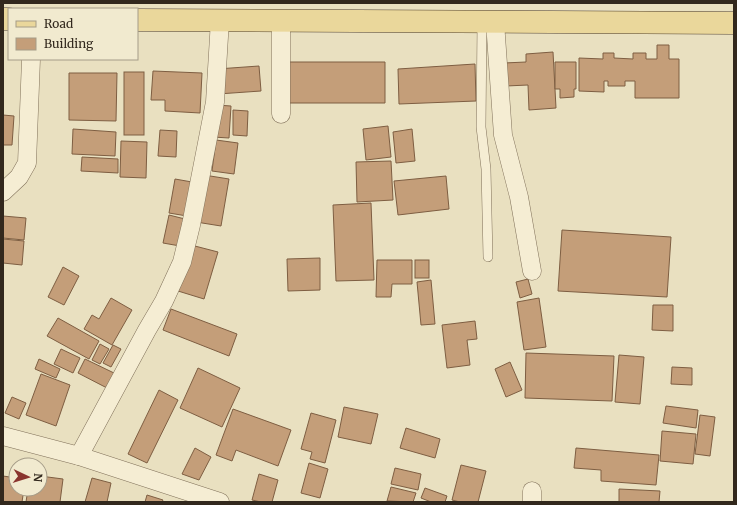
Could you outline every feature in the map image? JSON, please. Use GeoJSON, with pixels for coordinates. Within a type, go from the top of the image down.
{"type":"FeatureCollection","features":[{"type":"Feature","properties":{"kind":"main road"},"geometry":{"type":"LineString","coordinates":[[138,20],[734,23]]}},
{"type":"Feature","properties":{"kind":"street"},"geometry":{"type":"LineString","coordinates":[[79,456],[146,330],[164,301],[182,262],[191,225],[214,102],[220,20]]}},
{"type":"Feature","properties":{"kind":"street"},"geometry":{"type":"LineString","coordinates":[[281,21],[281,114]]}},
{"type":"Feature","properties":{"kind":"street"},"geometry":{"type":"LineString","coordinates":[[488,22],[503,135],[518,197],[532,271]]}},
{"type":"Feature","properties":{"kind":"street"},"geometry":{"type":"LineString","coordinates":[[3,192],[19,177],[27,162],[31,60]]}},
{"type":"Feature","properties":{"kind":"street"},"geometry":{"type":"LineString","coordinates":[[3,436],[79,456],[220,502]]}},
{"type":"Feature","properties":{"kind":"lane"},"geometry":{"type":"LineString","coordinates":[[488,22],[481,127],[486,169],[488,258]]}},
{"type":"Feature","properties":{"kind":"building"},"geometry":{"type":"Polygon","coordinates":[[[657,45],[669,45],[669,59],[679,59],[679,98],[635,98],[635,81],[625,81],[625,86],[608,86],[608,81],[604,81],[604,92],[579,91],[579,58],[603,59],[603,53],[614,53],[614,58],[633,59],[633,53],[646,53],[646,59],[657,59],[657,45]]]}},
{"type":"Feature","properties":{"kind":"building"},"geometry":{"type":"Polygon","coordinates":[[[553,52],[556,108],[529,110],[528,85],[506,86],[504,63],[526,62],[526,54],[553,52]]]}},
{"type":"Feature","properties":{"kind":"building"},"geometry":{"type":"Polygon","coordinates":[[[289,62],[385,62],[385,103],[288,103],[289,62]]]}},
{"type":"Feature","properties":{"kind":"building"},"geometry":{"type":"Polygon","coordinates":[[[555,62],[576,62],[576,89],[574,89],[574,97],[560,98],[560,89],[555,89],[555,62]]]}},
{"type":"Feature","properties":{"kind":"building"},"geometry":{"type":"Polygon","coordinates":[[[475,64],[476,101],[399,104],[398,69],[475,64]]]}},
{"type":"Feature","properties":{"kind":"building"},"geometry":{"type":"Polygon","coordinates":[[[259,66],[261,91],[218,94],[217,69],[259,66]]]}},
{"type":"Feature","properties":{"kind":"building"},"geometry":{"type":"Polygon","coordinates":[[[153,71],[202,73],[200,113],[165,111],[165,100],[151,100],[153,71]]]}},
{"type":"Feature","properties":{"kind":"building"},"geometry":{"type":"Polygon","coordinates":[[[124,72],[144,72],[144,135],[124,135],[124,72]]]}},
{"type":"Feature","properties":{"kind":"building"},"geometry":{"type":"Polygon","coordinates":[[[69,73],[117,73],[116,121],[69,120],[69,73]]]}},
{"type":"Feature","properties":{"kind":"building"},"geometry":{"type":"Polygon","coordinates":[[[216,105],[231,106],[229,138],[213,137],[216,105]]]}},
{"type":"Feature","properties":{"kind":"building"},"geometry":{"type":"Polygon","coordinates":[[[233,110],[248,111],[247,136],[233,135],[233,110]]]}},
{"type":"Feature","properties":{"kind":"building"},"geometry":{"type":"Polygon","coordinates":[[[3,115],[14,116],[12,145],[3,145],[3,115]]]}},
{"type":"Feature","properties":{"kind":"building"},"geometry":{"type":"Polygon","coordinates":[[[388,126],[391,157],[366,160],[363,129],[388,126]]]}},
{"type":"Feature","properties":{"kind":"building"},"geometry":{"type":"Polygon","coordinates":[[[73,129],[116,132],[115,156],[72,154],[73,129]]]}},
{"type":"Feature","properties":{"kind":"building"},"geometry":{"type":"Polygon","coordinates":[[[412,129],[415,161],[396,163],[393,132],[412,129]]]}},
{"type":"Feature","properties":{"kind":"building"},"geometry":{"type":"Polygon","coordinates":[[[160,130],[177,131],[176,157],[158,156],[160,130]]]}},
{"type":"Feature","properties":{"kind":"building"},"geometry":{"type":"Polygon","coordinates":[[[216,140],[238,143],[234,174],[212,171],[216,140]]]}},
{"type":"Feature","properties":{"kind":"building"},"geometry":{"type":"Polygon","coordinates":[[[121,141],[147,142],[146,178],[120,177],[121,141]]]}},
{"type":"Feature","properties":{"kind":"building"},"geometry":{"type":"Polygon","coordinates":[[[82,157],[118,159],[118,173],[81,171],[82,157]]]}},
{"type":"Feature","properties":{"kind":"building"},"geometry":{"type":"Polygon","coordinates":[[[391,161],[393,200],[357,202],[356,162],[391,161]]]}},
{"type":"Feature","properties":{"kind":"building"},"geometry":{"type":"Polygon","coordinates":[[[204,175],[229,179],[221,226],[196,222],[204,175]]]}},
{"type":"Feature","properties":{"kind":"building"},"geometry":{"type":"Polygon","coordinates":[[[446,176],[449,209],[398,215],[394,181],[446,176]]]}},
{"type":"Feature","properties":{"kind":"building"},"geometry":{"type":"Polygon","coordinates":[[[175,179],[192,182],[187,216],[169,213],[175,179]]]}},
{"type":"Feature","properties":{"kind":"building"},"geometry":{"type":"Polygon","coordinates":[[[371,203],[374,280],[336,281],[333,205],[371,203]]]}},
{"type":"Feature","properties":{"kind":"building"},"geometry":{"type":"Polygon","coordinates":[[[169,215],[185,219],[180,246],[163,243],[169,215]]]}},
{"type":"Feature","properties":{"kind":"building"},"geometry":{"type":"Polygon","coordinates":[[[3,216],[26,218],[24,240],[3,238],[3,216]]]}},
{"type":"Feature","properties":{"kind":"building"},"geometry":{"type":"Polygon","coordinates":[[[562,230],[671,237],[667,297],[558,291],[562,230]]]}},
{"type":"Feature","properties":{"kind":"building"},"geometry":{"type":"Polygon","coordinates":[[[3,239],[24,241],[22,265],[3,263],[3,239]]]}},
{"type":"Feature","properties":{"kind":"building"},"geometry":{"type":"Polygon","coordinates":[[[191,245],[218,252],[204,299],[178,291],[191,245]]]}},
{"type":"Feature","properties":{"kind":"building"},"geometry":{"type":"Polygon","coordinates":[[[320,258],[320,290],[288,291],[287,259],[320,258]]]}},
{"type":"Feature","properties":{"kind":"building"},"geometry":{"type":"Polygon","coordinates":[[[377,260],[412,260],[412,284],[392,284],[391,297],[376,297],[377,260]]]}},
{"type":"Feature","properties":{"kind":"building"},"geometry":{"type":"Polygon","coordinates":[[[415,260],[429,260],[429,278],[415,278],[415,260]]]}},
{"type":"Feature","properties":{"kind":"building"},"geometry":{"type":"Polygon","coordinates":[[[63,267],[79,276],[64,305],[48,297],[63,267]]]}},
{"type":"Feature","properties":{"kind":"building"},"geometry":{"type":"Polygon","coordinates":[[[528,279],[532,294],[520,298],[516,282],[528,279]]]}},
{"type":"Feature","properties":{"kind":"building"},"geometry":{"type":"Polygon","coordinates":[[[431,280],[435,324],[421,325],[417,282],[431,280]]]}},
{"type":"Feature","properties":{"kind":"building"},"geometry":{"type":"Polygon","coordinates":[[[111,298],[132,310],[112,345],[84,329],[92,315],[99,319],[111,298]]]}},
{"type":"Feature","properties":{"kind":"building"},"geometry":{"type":"Polygon","coordinates":[[[539,298],[546,347],[524,350],[517,302],[539,298]]]}},
{"type":"Feature","properties":{"kind":"building"},"geometry":{"type":"Polygon","coordinates":[[[653,305],[673,305],[673,331],[652,330],[653,305]]]}},
{"type":"Feature","properties":{"kind":"building"},"geometry":{"type":"Polygon","coordinates":[[[171,309],[237,334],[229,356],[163,330],[171,309]]]}},
{"type":"Feature","properties":{"kind":"building"},"geometry":{"type":"Polygon","coordinates":[[[58,318],[99,341],[89,359],[47,336],[58,318]]]}},
{"type":"Feature","properties":{"kind":"building"},"geometry":{"type":"Polygon","coordinates":[[[475,321],[477,339],[467,340],[470,365],[447,368],[442,325],[475,321]]]}},
{"type":"Feature","properties":{"kind":"building"},"geometry":{"type":"Polygon","coordinates":[[[100,344],[109,349],[100,364],[92,360],[100,344]]]}},
{"type":"Feature","properties":{"kind":"building"},"geometry":{"type":"Polygon","coordinates":[[[113,345],[121,349],[111,367],[103,363],[113,345]]]}},
{"type":"Feature","properties":{"kind":"building"},"geometry":{"type":"Polygon","coordinates":[[[61,349],[80,358],[73,373],[54,364],[61,349]]]}},
{"type":"Feature","properties":{"kind":"building"},"geometry":{"type":"Polygon","coordinates":[[[526,353],[614,356],[612,401],[525,398],[526,353]]]}},
{"type":"Feature","properties":{"kind":"building"},"geometry":{"type":"Polygon","coordinates":[[[619,355],[644,357],[640,404],[615,402],[619,355]]]}},
{"type":"Feature","properties":{"kind":"building"},"geometry":{"type":"Polygon","coordinates":[[[39,359],[60,369],[56,378],[35,369],[39,359]]]}},
{"type":"Feature","properties":{"kind":"building"},"geometry":{"type":"Polygon","coordinates":[[[85,359],[114,373],[107,388],[78,373],[85,359]]]}},
{"type":"Feature","properties":{"kind":"building"},"geometry":{"type":"Polygon","coordinates":[[[510,362],[522,390],[506,397],[495,369],[510,362]]]}},
{"type":"Feature","properties":{"kind":"building"},"geometry":{"type":"Polygon","coordinates":[[[672,367],[692,368],[692,385],[671,384],[672,367]]]}},
{"type":"Feature","properties":{"kind":"building"},"geometry":{"type":"Polygon","coordinates":[[[198,368],[240,388],[222,427],[180,408],[198,368]]]}},
{"type":"Feature","properties":{"kind":"building"},"geometry":{"type":"Polygon","coordinates":[[[41,374],[70,385],[56,426],[26,415],[41,374]]]}},
{"type":"Feature","properties":{"kind":"building"},"geometry":{"type":"Polygon","coordinates":[[[159,390],[178,400],[147,463],[128,454],[159,390]]]}},
{"type":"Feature","properties":{"kind":"building"},"geometry":{"type":"Polygon","coordinates":[[[12,397],[26,403],[19,419],[5,413],[12,397]]]}},
{"type":"Feature","properties":{"kind":"building"},"geometry":{"type":"Polygon","coordinates":[[[666,406],[698,410],[696,428],[663,423],[666,406]]]}},
{"type":"Feature","properties":{"kind":"building"},"geometry":{"type":"Polygon","coordinates":[[[344,407],[378,414],[371,444],[338,437],[344,407]]]}},
{"type":"Feature","properties":{"kind":"building"},"geometry":{"type":"Polygon","coordinates":[[[233,409],[291,430],[278,466],[236,450],[232,461],[216,455],[233,409]]]}},
{"type":"Feature","properties":{"kind":"building"},"geometry":{"type":"Polygon","coordinates":[[[311,413],[336,420],[325,463],[310,459],[312,452],[301,449],[311,413]]]}},
{"type":"Feature","properties":{"kind":"building"},"geometry":{"type":"Polygon","coordinates":[[[700,415],[715,417],[710,456],[695,454],[700,415]]]}},
{"type":"Feature","properties":{"kind":"building"},"geometry":{"type":"Polygon","coordinates":[[[406,428],[440,439],[435,458],[400,448],[406,428]]]}},
{"type":"Feature","properties":{"kind":"building"},"geometry":{"type":"Polygon","coordinates":[[[662,431],[696,434],[693,464],[660,461],[662,431]]]}},
{"type":"Feature","properties":{"kind":"building"},"geometry":{"type":"Polygon","coordinates":[[[195,448],[211,457],[199,480],[182,474],[195,448]]]}},
{"type":"Feature","properties":{"kind":"building"},"geometry":{"type":"Polygon","coordinates":[[[576,448],[659,455],[656,485],[601,481],[601,470],[574,468],[576,448]]]}},
{"type":"Feature","properties":{"kind":"building"},"geometry":{"type":"Polygon","coordinates":[[[309,463],[328,469],[320,498],[301,493],[309,463]]]}},
{"type":"Feature","properties":{"kind":"building"},"geometry":{"type":"Polygon","coordinates":[[[461,465],[486,471],[478,502],[460,502],[452,500],[461,465]]]}},
{"type":"Feature","properties":{"kind":"building"},"geometry":{"type":"Polygon","coordinates":[[[395,468],[421,474],[418,490],[391,484],[395,468]]]}},
{"type":"Feature","properties":{"kind":"building"},"geometry":{"type":"Polygon","coordinates":[[[259,474],[278,480],[272,502],[252,500],[259,474]]]}},
{"type":"Feature","properties":{"kind":"building"},"geometry":{"type":"Polygon","coordinates":[[[3,476],[8,477],[8,497],[23,497],[22,502],[3,502],[3,476]]]}},
{"type":"Feature","properties":{"kind":"building"},"geometry":{"type":"Polygon","coordinates":[[[48,477],[63,479],[60,502],[26,502],[27,497],[48,497],[48,477]]]}},
{"type":"Feature","properties":{"kind":"building"},"geometry":{"type":"Polygon","coordinates":[[[92,478],[111,483],[107,502],[85,502],[92,478]]]}},
{"type":"Feature","properties":{"kind":"building"},"geometry":{"type":"Polygon","coordinates":[[[391,487],[416,493],[413,502],[387,501],[391,487]]]}},
{"type":"Feature","properties":{"kind":"building"},"geometry":{"type":"Polygon","coordinates":[[[425,488],[447,496],[445,502],[431,502],[421,498],[425,488]]]}},
{"type":"Feature","properties":{"kind":"building"},"geometry":{"type":"Polygon","coordinates":[[[619,489],[660,491],[659,502],[619,502],[619,489]]]}},
{"type":"Feature","properties":{"kind":"building"},"geometry":{"type":"Polygon","coordinates":[[[147,495],[163,500],[162,502],[145,502],[147,495]]]}}]}
